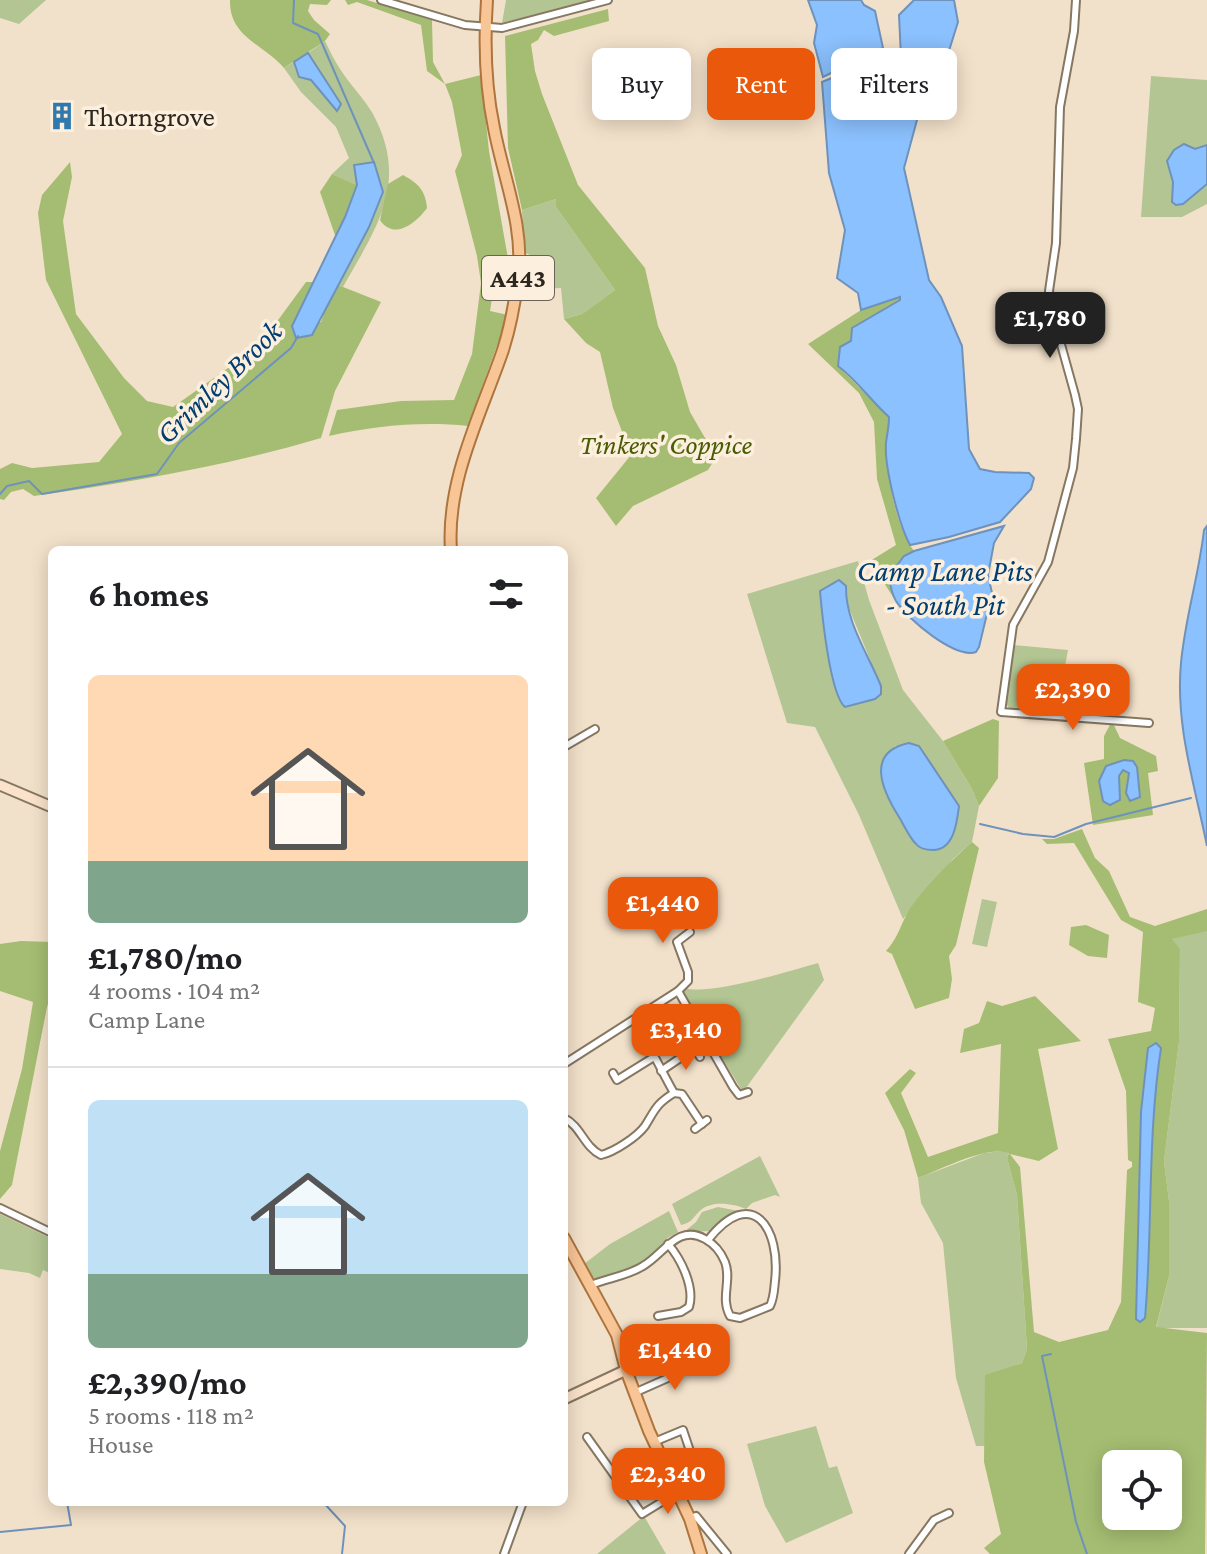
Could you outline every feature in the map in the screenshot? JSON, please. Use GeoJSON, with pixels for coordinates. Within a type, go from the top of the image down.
{"type":"FeatureCollection","features":[{"type":"Feature","properties":{"kind":"main road","name":"A443"},"geometry":{"type":"LineString","coordinates":[[451,546],[456,489],[473,428],[504,346],[519,276],[517,227],[488,98],[484,62],[487,0]]}},
{"type":"Feature","properties":{"kind":"main road"},"geometry":{"type":"LineString","coordinates":[[568,1245],[617,1335],[634,1393],[690,1519],[701,1554]]}},
{"type":"Feature","properties":{"kind":"street"},"geometry":{"type":"LineString","coordinates":[[381,0],[485,28],[532,22],[608,0]]}},
{"type":"Feature","properties":{"kind":"street"},"geometry":{"type":"LineString","coordinates":[[1076,0],[1074,31],[1060,107],[1056,243],[1049,291],[1078,409],[1073,468],[1048,562],[1013,625],[1001,712],[1149,723]]}},
{"type":"Feature","properties":{"kind":"street"},"geometry":{"type":"LineString","coordinates":[[568,745],[595,729]]}},
{"type":"Feature","properties":{"kind":"street"},"geometry":{"type":"LineString","coordinates":[[0,785],[48,805]]}},
{"type":"Feature","properties":{"kind":"street"},"geometry":{"type":"LineString","coordinates":[[568,1061],[678,991],[688,981],[677,942],[690,932]]}},
{"type":"Feature","properties":{"kind":"street"},"geometry":{"type":"LineString","coordinates":[[678,991],[733,1087],[739,1095],[748,1092]]}},
{"type":"Feature","properties":{"kind":"street"},"geometry":{"type":"LineString","coordinates":[[639,1031],[652,1049],[674,1093]]}},
{"type":"Feature","properties":{"kind":"street"},"geometry":{"type":"LineString","coordinates":[[688,1037],[700,1057]]}},
{"type":"Feature","properties":{"kind":"street"},"geometry":{"type":"LineString","coordinates":[[661,1071],[695,1048]]}},
{"type":"Feature","properties":{"kind":"street"},"geometry":{"type":"LineString","coordinates":[[613,1073],[617,1080],[654,1057]]}},
{"type":"Feature","properties":{"kind":"street"},"geometry":{"type":"LineString","coordinates":[[594,1164],[601,1155],[641,1130],[655,1107],[674,1093],[682,1094],[701,1124]]}},
{"type":"Feature","properties":{"kind":"street"},"geometry":{"type":"LineString","coordinates":[[568,1121],[601,1155]]}},
{"type":"Feature","properties":{"kind":"street"},"geometry":{"type":"LineString","coordinates":[[0,1208],[48,1231]]}},
{"type":"Feature","properties":{"kind":"street"},"geometry":{"type":"LineString","coordinates":[[591,1285],[646,1265],[678,1237],[692,1235],[708,1240],[719,1251],[727,1267],[725,1304],[730,1316],[740,1318],[770,1306],[774,1297],[776,1255],[764,1221],[754,1216],[738,1216],[723,1224],[708,1240]]}},
{"type":"Feature","properties":{"kind":"street"},"geometry":{"type":"LineString","coordinates":[[658,1316],[681,1312],[689,1307],[691,1301],[683,1269],[668,1244]]}},
{"type":"Feature","properties":{"kind":"street"},"geometry":{"type":"LineString","coordinates":[[634,1393],[704,1362]]}},
{"type":"Feature","properties":{"kind":"street"},"geometry":{"type":"LineString","coordinates":[[568,1397],[626,1370]]}},
{"type":"Feature","properties":{"kind":"street"},"geometry":{"type":"LineString","coordinates":[[654,1442],[683,1430],[691,1454]]}},
{"type":"Feature","properties":{"kind":"street"},"geometry":{"type":"LineString","coordinates":[[587,1437],[642,1514],[678,1492]]}},
{"type":"Feature","properties":{"kind":"street"},"geometry":{"type":"LineString","coordinates":[[504,1554],[522,1506]]}},
{"type":"Feature","properties":{"kind":"street"},"geometry":{"type":"LineString","coordinates":[[909,1554],[934,1520],[949,1513]]}},
{"type":"Feature","properties":{"kind":"street"},"geometry":{"type":"LineString","coordinates":[[690,1519],[696,1516],[727,1554]]}},
{"type":"Feature","properties":{"kind":"green space"},"geometry":{"type":"Polygon","coordinates":[[[0,0],[46,0],[19,24],[0,18],[0,0]]]}},
{"type":"Feature","properties":{"kind":"green space"},"geometry":{"type":"Polygon","coordinates":[[[230,0],[331,0],[327,5],[310,4],[308,11],[330,34],[325,41],[284,68],[241,31],[231,13],[230,0]]]}},
{"type":"Feature","properties":{"kind":"green space"},"geometry":{"type":"Polygon","coordinates":[[[345,0],[367,0],[432,20],[433,62],[445,84],[427,71],[421,25],[357,2],[348,5],[345,0]]]}},
{"type":"Feature","properties":{"kind":"green space"},"geometry":{"type":"Polygon","coordinates":[[[506,0],[592,0],[502,23],[506,0]]]}},
{"type":"Feature","properties":{"kind":"green space","name":"Tinkers' Coppice"},"geometry":{"type":"Polygon","coordinates":[[[608,9],[609,21],[554,36],[544,30],[538,40],[531,44],[535,71],[578,185],[645,268],[658,326],[676,365],[690,412],[716,457],[708,470],[633,506],[616,526],[596,498],[631,455],[613,408],[600,352],[586,343],[564,319],[582,314],[615,290],[556,207],[556,199],[522,210],[508,148],[505,36],[608,9]]]}},
{"type":"Feature","properties":{"kind":"green space"},"geometry":{"type":"Polygon","coordinates":[[[325,41],[340,69],[373,114],[384,139],[389,162],[388,184],[377,225],[343,287],[338,285],[369,227],[383,192],[374,162],[357,185],[332,174],[349,158],[336,127],[301,92],[284,68],[294,62],[295,69],[311,80],[337,111],[341,104],[308,53],[325,41]]]}},
{"type":"Feature","properties":{"kind":"green space"},"geometry":{"type":"Polygon","coordinates":[[[481,75],[489,151],[512,281],[495,280],[490,311],[508,315],[468,426],[398,425],[329,436],[337,410],[401,401],[454,400],[472,354],[481,283],[455,171],[462,155],[452,102],[445,84],[481,75]]]}},
{"type":"Feature","properties":{"kind":"green space"},"geometry":{"type":"Polygon","coordinates":[[[1151,76],[1207,80],[1207,204],[1182,217],[1141,217],[1151,76]]]}},
{"type":"Feature","properties":{"kind":"green space"},"geometry":{"type":"Polygon","coordinates":[[[70,162],[72,177],[63,221],[76,314],[124,378],[147,401],[173,407],[259,346],[306,282],[315,282],[292,326],[321,322],[338,285],[381,302],[335,391],[321,438],[178,472],[34,496],[23,489],[11,492],[4,500],[0,499],[0,469],[12,463],[32,468],[99,462],[122,434],[46,280],[38,213],[42,195],[70,162]]]}},
{"type":"Feature","properties":{"kind":"green space"},"geometry":{"type":"Polygon","coordinates":[[[332,174],[357,185],[336,238],[320,192],[332,174]]]}},
{"type":"Feature","properties":{"kind":"green space"},"geometry":{"type":"Polygon","coordinates":[[[403,175],[420,188],[427,208],[405,228],[392,229],[380,220],[388,184],[403,175]]]}},
{"type":"Feature","properties":{"kind":"green space"},"geometry":{"type":"Polygon","coordinates":[[[556,199],[556,207],[615,290],[582,314],[564,319],[561,288],[541,289],[532,256],[524,252],[522,210],[556,199]]]}},
{"type":"Feature","properties":{"kind":"green space"},"geometry":{"type":"Polygon","coordinates":[[[900,297],[901,300],[852,328],[851,341],[838,366],[889,417],[886,445],[891,488],[902,529],[914,551],[904,556],[890,584],[895,600],[870,561],[896,545],[877,479],[874,422],[859,393],[808,344],[861,310],[900,297]]]}},
{"type":"Feature","properties":{"kind":"green space"},"geometry":{"type":"Polygon","coordinates":[[[858,561],[869,600],[903,690],[943,741],[972,789],[979,806],[972,842],[953,859],[903,919],[859,815],[815,727],[787,723],[747,594],[858,561]],[[839,580],[820,591],[827,646],[871,662],[846,601],[846,586],[839,580]],[[895,746],[917,846],[959,806],[919,746],[895,746]]]}},
{"type":"Feature","properties":{"kind":"green space"},"geometry":{"type":"Polygon","coordinates":[[[1013,645],[1068,650],[1056,714],[1010,709],[1006,704],[1013,645]]]}},
{"type":"Feature","properties":{"kind":"green space"},"geometry":{"type":"Polygon","coordinates":[[[993,719],[999,721],[998,778],[979,806],[943,741],[993,719]]]}},
{"type":"Feature","properties":{"kind":"green space"},"geometry":{"type":"Polygon","coordinates":[[[1112,721],[1120,738],[1156,756],[1158,771],[1148,773],[1153,815],[1093,825],[1084,763],[1104,759],[1104,736],[1112,721]]]}},
{"type":"Feature","properties":{"kind":"green space"},"geometry":{"type":"Polygon","coordinates":[[[1082,829],[1095,858],[1109,871],[1130,917],[1155,926],[1207,909],[1207,931],[1172,939],[1180,949],[1179,1042],[1164,1161],[1169,1201],[1169,1276],[1156,1327],[1207,1333],[1205,1554],[990,1554],[984,1548],[1001,1534],[984,1462],[985,1375],[1022,1363],[1027,1349],[1017,1195],[1007,1158],[1009,1153],[999,1151],[976,1155],[918,1178],[904,1130],[885,1093],[910,1069],[916,1073],[901,1093],[928,1157],[998,1133],[1001,1044],[960,1053],[964,1029],[979,1023],[987,1001],[1002,1006],[1035,996],[1081,1041],[1038,1049],[1058,1149],[1039,1161],[1010,1154],[1020,1167],[1034,1332],[1059,1342],[1108,1330],[1121,1302],[1127,1170],[1132,1167],[1132,1162],[1128,1160],[1126,1091],[1108,1039],[1151,1031],[1155,1008],[1138,1002],[1143,932],[1121,920],[1074,843],[1047,844],[1042,839],[1054,839],[1082,829]],[[1148,1049],[1141,1112],[1136,1319],[1145,1318],[1152,1149],[1161,1049],[1148,1049]]]}},
{"type":"Feature","properties":{"kind":"green space"},"geometry":{"type":"Polygon","coordinates":[[[972,842],[979,848],[956,945],[949,956],[952,979],[949,998],[915,1009],[892,954],[886,951],[918,898],[972,842]]]}},
{"type":"Feature","properties":{"kind":"green space"},"geometry":{"type":"Polygon","coordinates":[[[982,899],[997,902],[987,947],[972,944],[982,899]]]}},
{"type":"Feature","properties":{"kind":"green space"},"geometry":{"type":"Polygon","coordinates":[[[1086,925],[1109,935],[1107,958],[1088,956],[1069,945],[1071,927],[1086,925]]]}},
{"type":"Feature","properties":{"kind":"green space"},"geometry":{"type":"Polygon","coordinates":[[[1207,930],[1207,1328],[1156,1328],[1169,1276],[1169,1201],[1164,1161],[1179,1042],[1180,949],[1171,939],[1207,930]]]}},
{"type":"Feature","properties":{"kind":"green space"},"geometry":{"type":"Polygon","coordinates":[[[48,942],[48,1004],[12,1185],[0,1199],[0,1151],[22,1069],[33,1002],[0,991],[0,944],[48,942]]]}},
{"type":"Feature","properties":{"kind":"green space"},"geometry":{"type":"Polygon","coordinates":[[[818,963],[824,980],[743,1092],[683,995],[684,988],[696,990],[731,986],[818,963]]]}},
{"type":"Feature","properties":{"kind":"green space"},"geometry":{"type":"Polygon","coordinates":[[[1009,1152],[1007,1158],[1017,1195],[1027,1349],[1022,1363],[985,1376],[985,1446],[976,1446],[956,1378],[943,1243],[921,1203],[918,1178],[984,1153],[1009,1152]]]}},
{"type":"Feature","properties":{"kind":"green space"},"geometry":{"type":"Polygon","coordinates":[[[760,1156],[780,1197],[775,1195],[752,1203],[746,1209],[730,1204],[711,1205],[681,1225],[672,1204],[760,1156]]]}},
{"type":"Feature","properties":{"kind":"green space"},"geometry":{"type":"Polygon","coordinates":[[[718,1207],[744,1212],[722,1219],[711,1231],[684,1232],[702,1212],[718,1207]]]}},
{"type":"Feature","properties":{"kind":"green space"},"geometry":{"type":"Polygon","coordinates":[[[669,1211],[678,1232],[644,1262],[598,1279],[591,1277],[584,1264],[610,1244],[669,1211]]]}},
{"type":"Feature","properties":{"kind":"green space"},"geometry":{"type":"Polygon","coordinates":[[[0,1214],[48,1237],[48,1272],[43,1270],[40,1278],[29,1273],[0,1269],[0,1214]]]}},
{"type":"Feature","properties":{"kind":"green space"},"geometry":{"type":"Polygon","coordinates":[[[816,1426],[829,1468],[837,1466],[853,1513],[786,1543],[765,1506],[747,1444],[816,1426]]]}},
{"type":"Feature","properties":{"kind":"green space"},"geometry":{"type":"Polygon","coordinates":[[[644,1516],[666,1554],[597,1554],[644,1516]]]}},
{"type":"Feature","properties":{"kind":"water"},"geometry":{"type":"Polygon","coordinates":[[[808,0],[861,0],[875,11],[883,48],[831,48],[831,73],[823,77],[814,43],[817,25],[808,0]]]}},
{"type":"Feature","properties":{"kind":"water"},"geometry":{"type":"Polygon","coordinates":[[[914,0],[954,0],[958,22],[950,48],[901,48],[899,15],[914,0]]]}},
{"type":"Feature","properties":{"kind":"water"},"geometry":{"type":"Polygon","coordinates":[[[308,53],[341,104],[337,111],[311,80],[299,77],[294,62],[308,53]]]}},
{"type":"Feature","properties":{"kind":"water"},"geometry":{"type":"Polygon","coordinates":[[[831,78],[831,120],[917,120],[904,168],[929,280],[941,297],[962,346],[969,449],[980,469],[1029,473],[1034,478],[1031,489],[1000,522],[910,545],[906,536],[887,466],[889,417],[838,366],[840,347],[851,341],[852,328],[900,300],[900,297],[861,310],[858,293],[837,278],[845,230],[829,173],[822,82],[831,78]]]}},
{"type":"Feature","properties":{"kind":"water"},"geometry":{"type":"Polygon","coordinates":[[[1184,144],[1195,149],[1207,145],[1207,184],[1183,204],[1176,205],[1172,202],[1173,182],[1167,161],[1174,150],[1184,144]]]}},
{"type":"Feature","properties":{"kind":"water"},"geometry":{"type":"Polygon","coordinates":[[[374,162],[383,192],[369,227],[312,335],[296,338],[292,326],[345,217],[357,185],[354,165],[374,162]]]}},
{"type":"Feature","properties":{"kind":"water","name":"Camp Lane Pits - South Pit"},"geometry":{"type":"Polygon","coordinates":[[[1004,526],[994,543],[988,575],[992,593],[979,647],[976,652],[956,650],[932,636],[902,609],[893,595],[889,576],[904,556],[914,551],[1004,526]]]}},
{"type":"Feature","properties":{"kind":"water"},"geometry":{"type":"Polygon","coordinates":[[[1207,526],[1207,846],[1183,732],[1180,686],[1186,630],[1207,526]]]}},
{"type":"Feature","properties":{"kind":"water"},"geometry":{"type":"Polygon","coordinates":[[[839,580],[846,586],[853,625],[881,686],[881,694],[875,699],[845,707],[831,671],[820,591],[839,580]]]}},
{"type":"Feature","properties":{"kind":"water"},"geometry":{"type":"Polygon","coordinates":[[[909,743],[919,746],[959,806],[953,834],[940,849],[924,849],[913,841],[883,784],[882,763],[886,755],[909,743]]]}},
{"type":"Feature","properties":{"kind":"water"},"geometry":{"type":"Polygon","coordinates":[[[1124,760],[1133,761],[1137,767],[1140,797],[1130,801],[1126,793],[1129,773],[1123,770],[1119,776],[1120,800],[1110,805],[1103,801],[1099,781],[1106,766],[1124,760]]]}},
{"type":"Feature","properties":{"kind":"water"},"geometry":{"type":"Polygon","coordinates":[[[1156,1043],[1161,1048],[1152,1149],[1145,1318],[1140,1322],[1136,1319],[1141,1112],[1148,1048],[1156,1043]]]}},
{"type":"Feature","properties":{"kind":"waterway","name":"Grimley Brook"},"geometry":{"type":"LineString","coordinates":[[294,0],[293,23],[318,34],[374,163]]}},
{"type":"Feature","properties":{"kind":"waterway","name":"Grimley Brook"},"geometry":{"type":"LineString","coordinates":[[0,494],[7,486],[29,481],[42,494],[157,474],[179,443],[291,348],[298,336]]}},
{"type":"Feature","properties":{"kind":"waterway"},"geometry":{"type":"LineString","coordinates":[[980,824],[1023,834],[1054,837],[1086,824],[1191,798]]}},
{"type":"Feature","properties":{"kind":"waterway"},"geometry":{"type":"LineString","coordinates":[[1051,1354],[1042,1356],[1076,1522],[1087,1554]]}},
{"type":"Feature","properties":{"kind":"waterway"},"geometry":{"type":"LineString","coordinates":[[0,1532],[71,1525],[68,1506]]}},
{"type":"Feature","properties":{"kind":"waterway"},"geometry":{"type":"LineString","coordinates":[[327,1506],[345,1526],[342,1554]]}},
{"type":"Feature","properties":{"kind":"place","name":"Thorngrove"},"geometry":{"type":"Point","coordinates":[62,116]}}]}
